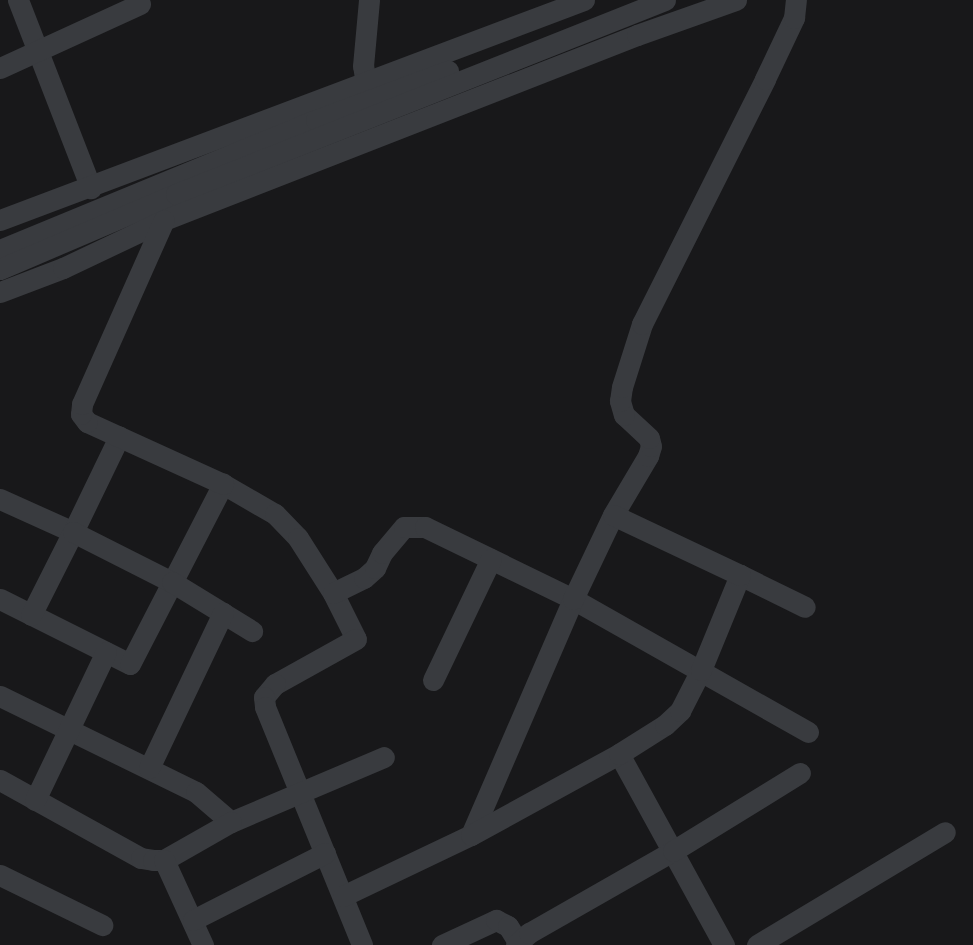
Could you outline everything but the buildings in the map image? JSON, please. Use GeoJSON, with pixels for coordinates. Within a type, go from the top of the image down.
{"type":"FeatureCollection","features":[{"type":"Feature","properties":{"kind":"street"},"geometry":{"type":"LineString","coordinates":[[18,0],[90,188]]}},
{"type":"Feature","properties":{"kind":"street"},"geometry":{"type":"LineString","coordinates":[[366,84],[363,66],[369,0]]}},
{"type":"Feature","properties":{"kind":"street"},"geometry":{"type":"LineString","coordinates":[[0,220],[584,0]]}},
{"type":"Feature","properties":{"kind":"street"},"geometry":{"type":"LineString","coordinates":[[0,250],[316,120],[634,0]]}},
{"type":"Feature","properties":{"kind":"street"},"geometry":{"type":"LineString","coordinates":[[0,268],[176,194],[665,0]]}},
{"type":"Feature","properties":{"kind":"street"},"geometry":{"type":"LineString","coordinates":[[0,292],[63,268],[164,220],[637,35],[736,0]]}},
{"type":"Feature","properties":{"kind":"street"},"geometry":{"type":"LineString","coordinates":[[471,835],[573,599],[613,515],[648,456],[651,446],[649,438],[624,415],[620,401],[622,387],[642,324],[775,59],[794,18],[796,0]]}},
{"type":"Feature","properties":{"kind":"street"},"geometry":{"type":"LineString","coordinates":[[0,68],[140,4]]}},
{"type":"Feature","properties":{"kind":"street"},"geometry":{"type":"LineString","coordinates":[[164,220],[82,404],[81,414],[87,422],[223,484],[275,514],[298,538],[333,594],[356,639],[275,684],[264,697],[265,707],[363,945]]}},
{"type":"Feature","properties":{"kind":"street"},"geometry":{"type":"LineString","coordinates":[[31,615],[119,437]]}},
{"type":"Feature","properties":{"kind":"street"},"geometry":{"type":"LineString","coordinates":[[0,599],[130,664],[223,484]]}},
{"type":"Feature","properties":{"kind":"street"},"geometry":{"type":"LineString","coordinates":[[0,499],[73,532],[172,582],[252,631]]}},
{"type":"Feature","properties":{"kind":"street"},"geometry":{"type":"LineString","coordinates":[[613,515],[805,607]]}},
{"type":"Feature","properties":{"kind":"street"},"geometry":{"type":"LineString","coordinates":[[333,594],[364,578],[375,568],[382,554],[404,527],[425,527],[573,599],[808,732]]}},
{"type":"Feature","properties":{"kind":"street"},"geometry":{"type":"LineString","coordinates":[[433,680],[491,559]]}},
{"type":"Feature","properties":{"kind":"street"},"geometry":{"type":"LineString","coordinates":[[343,896],[471,835],[618,754],[665,725],[680,711],[701,670],[740,575]]}},
{"type":"Feature","properties":{"kind":"street"},"geometry":{"type":"LineString","coordinates":[[149,768],[224,613]]}},
{"type":"Feature","properties":{"kind":"street"},"geometry":{"type":"LineString","coordinates":[[35,800],[106,652]]}},
{"type":"Feature","properties":{"kind":"street"},"geometry":{"type":"LineString","coordinates":[[0,696],[196,792],[231,822]]}},
{"type":"Feature","properties":{"kind":"street"},"geometry":{"type":"LineString","coordinates":[[618,754],[724,945]]}},
{"type":"Feature","properties":{"kind":"street"},"geometry":{"type":"LineString","coordinates":[[0,780],[141,858],[164,860],[231,822],[384,757]]}},
{"type":"Feature","properties":{"kind":"street"},"geometry":{"type":"LineString","coordinates":[[442,945],[496,920],[508,926],[517,944],[529,933],[673,851],[800,773]]}},
{"type":"Feature","properties":{"kind":"street"},"geometry":{"type":"LineString","coordinates":[[757,945],[945,832]]}},
{"type":"Feature","properties":{"kind":"street"},"geometry":{"type":"LineString","coordinates":[[193,920],[325,853]]}},
{"type":"Feature","properties":{"kind":"street"},"geometry":{"type":"LineString","coordinates":[[164,860],[203,945]]}},
{"type":"Feature","properties":{"kind":"street"},"geometry":{"type":"LineString","coordinates":[[0,875],[102,925]]}}]}
